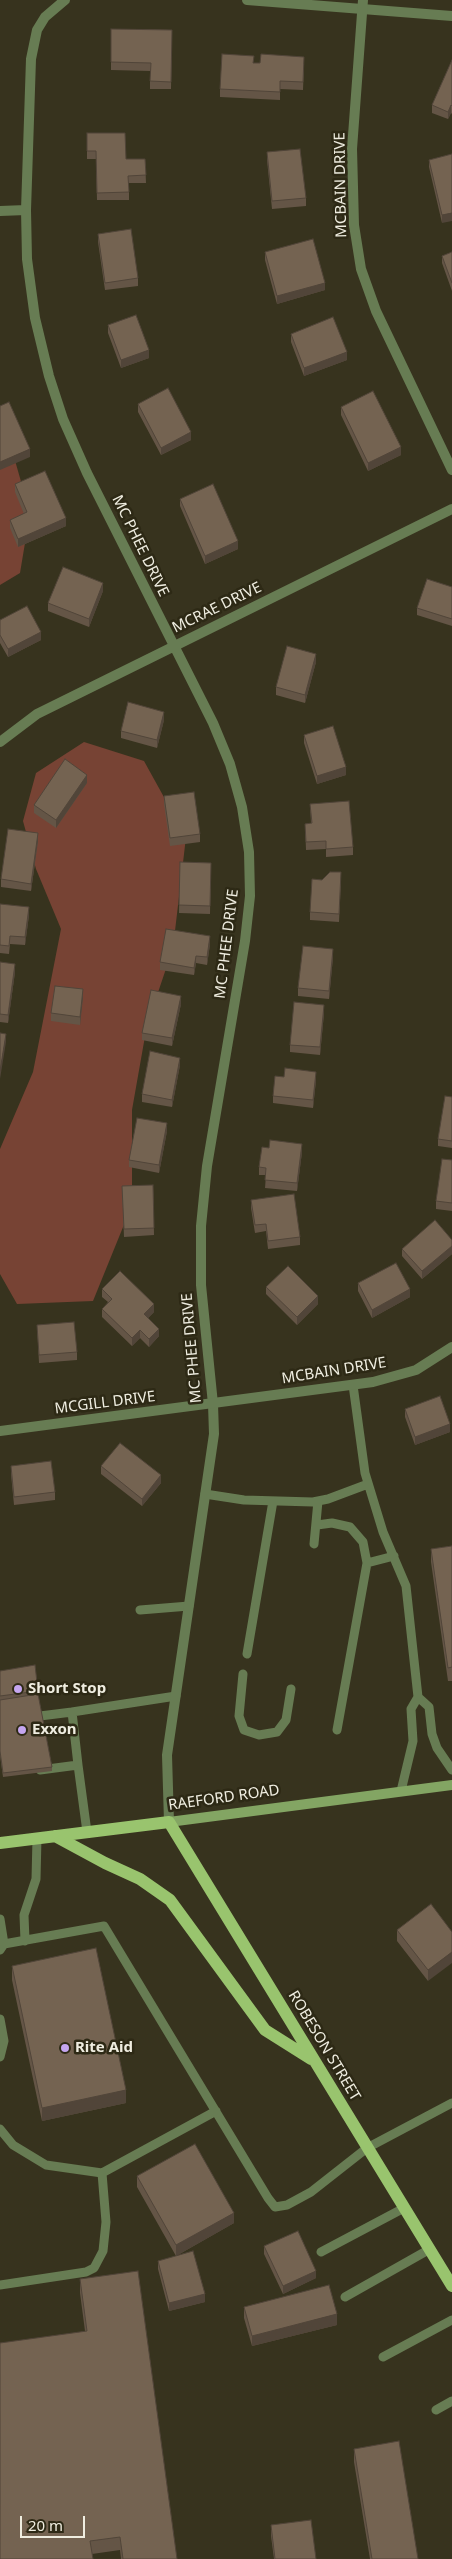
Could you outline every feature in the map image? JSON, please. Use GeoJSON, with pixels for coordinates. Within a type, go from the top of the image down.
{"type":"FeatureCollection","features":[{"type":"Feature","properties":{"kind":"main road","name":"RAEFORD ROAD"},"geometry":{"type":"LineString","coordinates":[[0,1843],[452,1784]]}},
{"type":"Feature","properties":{"kind":"main road","name":"ROBESON STREET"},"geometry":{"type":"LineString","coordinates":[[169,1822],[452,2286]]}},
{"type":"Feature","properties":{"kind":"main road"},"geometry":{"type":"LineString","coordinates":[[55,1836],[105,1863],[140,1879],[170,1900],[265,2030],[315,2061]]}},
{"type":"Feature","properties":{"kind":"street","name":"MC PHEE DRIVE"},"geometry":{"type":"LineString","coordinates":[[66,0],[45,17],[37,30],[33,44],[26,210],[27,259],[35,318],[49,376],[63,419],[87,473],[213,723],[230,764],[242,807],[249,852],[250,896],[245,941],[207,1166],[201,1226],[201,1285],[213,1404],[214,1434],[167,1755],[169,1822]]}},
{"type":"Feature","properties":{"kind":"street"},"geometry":{"type":"LineString","coordinates":[[247,0],[363,4],[452,16]]}},
{"type":"Feature","properties":{"kind":"street","name":"MCBAIN DRIVE"},"geometry":{"type":"LineString","coordinates":[[363,4],[352,149],[354,225],[361,269],[376,312],[452,470]]}},
{"type":"Feature","properties":{"kind":"street"},"geometry":{"type":"LineString","coordinates":[[0,211],[26,210]]}},
{"type":"Feature","properties":{"kind":"street","name":"MCRAE DRIVE"},"geometry":{"type":"LineString","coordinates":[[0,742],[37,714],[452,509]]}},
{"type":"Feature","properties":{"kind":"street","name":"MCBAIN DRIVE"},"geometry":{"type":"LineString","coordinates":[[213,1404],[353,1385],[402,1376],[442,1355],[452,1347]]}},
{"type":"Feature","properties":{"kind":"street","name":"MCGILL DRIVE"},"geometry":{"type":"LineString","coordinates":[[0,1431],[213,1404]]}},
{"type":"Feature","properties":{"kind":"lane"},"geometry":{"type":"LineString","coordinates":[[353,1385],[368,1484],[406,1586],[418,1697],[411,1709],[413,1740],[401,1791]]}},
{"type":"Feature","properties":{"kind":"lane"},"geometry":{"type":"LineString","coordinates":[[205,1494],[273,1501],[318,1501],[368,1484]]}},
{"type":"Feature","properties":{"kind":"lane"},"geometry":{"type":"LineString","coordinates":[[247,1654],[273,1501]]}},
{"type":"Feature","properties":{"kind":"lane"},"geometry":{"type":"LineString","coordinates":[[314,1544],[318,1501]]}},
{"type":"Feature","properties":{"kind":"lane"},"geometry":{"type":"LineString","coordinates":[[317,1525],[332,1524],[350,1527],[363,1542],[367,1563],[337,1730]]}},
{"type":"Feature","properties":{"kind":"lane"},"geometry":{"type":"LineString","coordinates":[[367,1563],[394,1556]]}},
{"type":"Feature","properties":{"kind":"lane"},"geometry":{"type":"LineString","coordinates":[[140,1610],[189,1606]]}},
{"type":"Feature","properties":{"kind":"lane"},"geometry":{"type":"LineString","coordinates":[[243,1674],[238,1716],[244,1730],[259,1736],[277,1732],[286,1720],[291,1690]]}},
{"type":"Feature","properties":{"kind":"lane"},"geometry":{"type":"LineString","coordinates":[[18,1718],[72,1712],[176,1696]]}},
{"type":"Feature","properties":{"kind":"lane"},"geometry":{"type":"LineString","coordinates":[[418,1697],[429,1706],[432,1734],[437,1748],[452,1770]]}},
{"type":"Feature","properties":{"kind":"lane"},"geometry":{"type":"LineString","coordinates":[[72,1712],[87,1832]]}},
{"type":"Feature","properties":{"kind":"lane"},"geometry":{"type":"LineString","coordinates":[[29,1771],[78,1765]]}},
{"type":"Feature","properties":{"kind":"lane"},"geometry":{"type":"LineString","coordinates":[[25,1941],[24,1915],[36,1879],[37,1838]]}},
{"type":"Feature","properties":{"kind":"lane"},"geometry":{"type":"LineString","coordinates":[[0,1919],[2,1947],[104,1926],[275,2207],[287,2205],[311,2192],[367,2148],[452,2103]]}},
{"type":"Feature","properties":{"kind":"lane"},"geometry":{"type":"LineString","coordinates":[[0,2019],[4,2041],[0,2057]]}},
{"type":"Feature","properties":{"kind":"lane"},"geometry":{"type":"LineString","coordinates":[[0,2130],[13,2145],[46,2165],[102,2173],[216,2111]]}},
{"type":"Feature","properties":{"kind":"lane"},"geometry":{"type":"LineString","coordinates":[[0,2285],[86,2272],[94,2268],[103,2251],[106,2222],[102,2173]]}},
{"type":"Feature","properties":{"kind":"lane"},"geometry":{"type":"LineString","coordinates":[[321,2252],[404,2208]]}},
{"type":"Feature","properties":{"kind":"lane"},"geometry":{"type":"LineString","coordinates":[[345,2297],[430,2249]]}},
{"type":"Feature","properties":{"kind":"lane"},"geometry":{"type":"LineString","coordinates":[[383,2357],[452,2320]]}},
{"type":"Feature","properties":{"kind":"lane"},"geometry":{"type":"LineString","coordinates":[[436,2410],[452,2401]]}},
{"type":"Feature","properties":{"kind":"shaded area"},"geometry":{"type":"Polygon","coordinates":[[[0,408],[30,513],[20,573],[0,585],[0,408]]]}},
{"type":"Feature","properties":{"kind":"shaded area"},"geometry":{"type":"Polygon","coordinates":[[[84,742],[144,761],[186,837],[173,948],[147,1025],[132,1110],[132,1205],[93,1301],[17,1304],[0,1274],[0,1149],[33,1072],[61,929],[36,869],[23,821],[36,773],[84,742]]]}},
{"type":"Feature","properties":{"kind":"building"},"geometry":{"type":"Polygon","coordinates":[[[111,29],[172,30],[171,82],[150,81],[151,63],[111,62],[111,29]]]}},
{"type":"Feature","properties":{"kind":"building"},"geometry":{"type":"Polygon","coordinates":[[[222,54],[254,56],[253,63],[260,63],[261,54],[304,57],[303,82],[280,81],[280,92],[220,89],[222,54]]]}},
{"type":"Feature","properties":{"kind":"building"},"geometry":{"type":"Polygon","coordinates":[[[452,60],[452,106],[448,112],[432,105],[452,60]]]}},
{"type":"Feature","properties":{"kind":"building"},"geometry":{"type":"Polygon","coordinates":[[[87,133],[125,133],[126,159],[145,159],[146,175],[128,176],[129,192],[97,193],[96,151],[87,151],[87,133]]]}},
{"type":"Feature","properties":{"kind":"building"},"geometry":{"type":"Polygon","coordinates":[[[300,149],[306,198],[272,201],[267,152],[300,149]]]}},
{"type":"Feature","properties":{"kind":"building"},"geometry":{"type":"Polygon","coordinates":[[[452,154],[452,213],[442,215],[429,160],[452,154]]]}},
{"type":"Feature","properties":{"kind":"building"},"geometry":{"type":"Polygon","coordinates":[[[131,229],[138,278],[105,283],[98,234],[131,229]]]}},
{"type":"Feature","properties":{"kind":"building"},"geometry":{"type":"Polygon","coordinates":[[[313,239],[325,283],[277,296],[265,252],[313,239]]]}},
{"type":"Feature","properties":{"kind":"building"},"geometry":{"type":"Polygon","coordinates":[[[452,252],[452,283],[442,256],[452,252]]]}},
{"type":"Feature","properties":{"kind":"building"},"geometry":{"type":"Polygon","coordinates":[[[136,315],[149,350],[121,360],[108,325],[136,315]]]}},
{"type":"Feature","properties":{"kind":"building"},"geometry":{"type":"Polygon","coordinates":[[[333,317],[347,352],[304,368],[291,334],[333,317]]]}},
{"type":"Feature","properties":{"kind":"building"},"geometry":{"type":"Polygon","coordinates":[[[168,388],[191,432],[161,448],[138,404],[168,388]]]}},
{"type":"Feature","properties":{"kind":"building"},"geometry":{"type":"Polygon","coordinates":[[[373,391],[401,447],[368,463],[341,407],[373,391]]]}},
{"type":"Feature","properties":{"kind":"building"},"geometry":{"type":"Polygon","coordinates":[[[9,402],[30,449],[0,462],[0,406],[9,402]]]}},
{"type":"Feature","properties":{"kind":"building"},"geometry":{"type":"Polygon","coordinates":[[[45,471],[66,518],[18,539],[10,520],[27,512],[15,484],[45,471]]]}},
{"type":"Feature","properties":{"kind":"building"},"geometry":{"type":"Polygon","coordinates":[[[213,484],[238,541],[205,556],[180,499],[213,484]]]}},
{"type":"Feature","properties":{"kind":"building"},"geometry":{"type":"Polygon","coordinates":[[[63,567],[103,583],[89,619],[48,603],[63,567]]]}},
{"type":"Feature","properties":{"kind":"building"},"geometry":{"type":"Polygon","coordinates":[[[427,579],[452,587],[452,619],[417,608],[427,579]]]}},
{"type":"Feature","properties":{"kind":"building"},"geometry":{"type":"Polygon","coordinates":[[[27,606],[41,632],[8,649],[0,635],[0,620],[27,606]]]}},
{"type":"Feature","properties":{"kind":"building"},"geometry":{"type":"Polygon","coordinates":[[[287,646],[316,654],[305,695],[276,687],[287,646]]]}},
{"type":"Feature","properties":{"kind":"building"},"geometry":{"type":"Polygon","coordinates":[[[128,702],[164,712],[157,740],[121,731],[128,702]]]}},
{"type":"Feature","properties":{"kind":"building"},"geometry":{"type":"Polygon","coordinates":[[[333,726],[346,767],[317,776],[304,735],[333,726]]]}},
{"type":"Feature","properties":{"kind":"building"},"geometry":{"type":"Polygon","coordinates":[[[65,759],[87,775],[56,820],[34,805],[65,759]]]}},
{"type":"Feature","properties":{"kind":"building"},"geometry":{"type":"Polygon","coordinates":[[[194,792],[200,834],[170,838],[164,796],[194,792]]]}},
{"type":"Feature","properties":{"kind":"building"},"geometry":{"type":"Polygon","coordinates":[[[349,801],[353,847],[326,849],[326,841],[306,842],[305,824],[312,823],[310,804],[349,801]]]}},
{"type":"Feature","properties":{"kind":"building"},"geometry":{"type":"Polygon","coordinates":[[[8,829],[38,833],[31,884],[1,879],[8,829]]]}},
{"type":"Feature","properties":{"kind":"building"},"geometry":{"type":"Polygon","coordinates":[[[180,862],[211,863],[210,906],[179,905],[180,862]]]}},
{"type":"Feature","properties":{"kind":"building"},"geometry":{"type":"Polygon","coordinates":[[[330,872],[341,872],[339,914],[310,912],[312,879],[322,880],[330,872]]]}},
{"type":"Feature","properties":{"kind":"building"},"geometry":{"type":"Polygon","coordinates":[[[0,904],[29,907],[25,937],[10,936],[9,946],[0,945],[0,904]]]}},
{"type":"Feature","properties":{"kind":"building"},"geometry":{"type":"Polygon","coordinates":[[[166,929],[210,936],[207,957],[196,956],[194,968],[160,962],[166,929]]]}},
{"type":"Feature","properties":{"kind":"building"},"geometry":{"type":"Polygon","coordinates":[[[303,946],[333,949],[329,991],[298,988],[303,946]]]}},
{"type":"Feature","properties":{"kind":"building"},"geometry":{"type":"Polygon","coordinates":[[[0,962],[15,964],[8,1015],[0,1014],[0,962]]]}},
{"type":"Feature","properties":{"kind":"building"},"geometry":{"type":"Polygon","coordinates":[[[55,986],[83,989],[80,1017],[51,1013],[55,986]]]}},
{"type":"Feature","properties":{"kind":"building"},"geometry":{"type":"Polygon","coordinates":[[[151,990],[181,996],[172,1038],[142,1033],[151,990]]]}},
{"type":"Feature","properties":{"kind":"building"},"geometry":{"type":"Polygon","coordinates":[[[294,1002],[324,1005],[320,1047],[290,1045],[294,1002]]]}},
{"type":"Feature","properties":{"kind":"building"},"geometry":{"type":"Polygon","coordinates":[[[0,1033],[6,1034],[0,1071],[0,1033]]]}},
{"type":"Feature","properties":{"kind":"building"},"geometry":{"type":"Polygon","coordinates":[[[150,1051],[180,1058],[172,1100],[142,1094],[150,1051]]]}},
{"type":"Feature","properties":{"kind":"building"},"geometry":{"type":"Polygon","coordinates":[[[285,1068],[316,1072],[313,1100],[273,1096],[275,1076],[284,1077],[285,1068]]]}},
{"type":"Feature","properties":{"kind":"building"},"geometry":{"type":"Polygon","coordinates":[[[445,1096],[452,1097],[452,1141],[438,1139],[445,1096]]]}},
{"type":"Feature","properties":{"kind":"building"},"geometry":{"type":"Polygon","coordinates":[[[137,1118],[167,1123],[159,1165],[129,1160],[137,1118]]]}},
{"type":"Feature","properties":{"kind":"building"},"geometry":{"type":"Polygon","coordinates":[[[270,1140],[302,1144],[297,1183],[265,1180],[266,1168],[259,1167],[262,1147],[269,1148],[270,1140]]]}},
{"type":"Feature","properties":{"kind":"building"},"geometry":{"type":"Polygon","coordinates":[[[442,1159],[452,1160],[452,1203],[436,1201],[442,1159]]]}},
{"type":"Feature","properties":{"kind":"building"},"geometry":{"type":"Polygon","coordinates":[[[153,1185],[154,1228],[124,1229],[122,1186],[153,1185]]]}},
{"type":"Feature","properties":{"kind":"building"},"geometry":{"type":"Polygon","coordinates":[[[294,1194],[300,1237],[268,1241],[266,1224],[255,1225],[251,1200],[294,1194]]]}},
{"type":"Feature","properties":{"kind":"building"},"geometry":{"type":"Polygon","coordinates":[[[435,1220],[452,1240],[452,1246],[422,1271],[402,1249],[435,1220]]]}},
{"type":"Feature","properties":{"kind":"building"},"geometry":{"type":"Polygon","coordinates":[[[396,1263],[410,1289],[372,1310],[358,1283],[396,1263]]]}},
{"type":"Feature","properties":{"kind":"building"},"geometry":{"type":"Polygon","coordinates":[[[288,1266],[318,1296],[297,1317],[266,1287],[288,1266]]]}},
{"type":"Feature","properties":{"kind":"building"},"geometry":{"type":"Polygon","coordinates":[[[120,1271],[154,1304],[144,1314],[159,1329],[149,1339],[140,1330],[132,1338],[102,1309],[112,1299],[102,1289],[120,1271]]]}},
{"type":"Feature","properties":{"kind":"building"},"geometry":{"type":"Polygon","coordinates":[[[74,1322],[77,1352],[39,1355],[37,1325],[74,1322]]]}},
{"type":"Feature","properties":{"kind":"building"},"geometry":{"type":"Polygon","coordinates":[[[440,1396],[450,1424],[415,1437],[405,1409],[440,1396]]]}},
{"type":"Feature","properties":{"kind":"building"},"geometry":{"type":"Polygon","coordinates":[[[120,1443],[161,1475],[142,1499],[101,1466],[120,1443]]]}},
{"type":"Feature","properties":{"kind":"building"},"geometry":{"type":"Polygon","coordinates":[[[51,1461],[55,1492],[14,1497],[11,1466],[51,1461]]]}},
{"type":"Feature","properties":{"kind":"building"},"geometry":{"type":"Polygon","coordinates":[[[452,1546],[452,1667],[448,1668],[431,1549],[452,1546]]]}},
{"type":"Feature","properties":{"kind":"building","name":"Short Stop"},"geometry":{"type":"Polygon","coordinates":[[[35,1665],[38,1691],[0,1696],[0,1671],[35,1665]]]}},
{"type":"Feature","properties":{"kind":"building","name":"Exxon"},"geometry":{"type":"Polygon","coordinates":[[[38,1694],[52,1767],[3,1773],[0,1751],[0,1700],[38,1694]]]}},
{"type":"Feature","properties":{"kind":"building"},"geometry":{"type":"Polygon","coordinates":[[[431,1904],[452,1932],[452,1952],[428,1970],[397,1930],[431,1904]]]}},
{"type":"Feature","properties":{"kind":"building"},"geometry":{"type":"Polygon","coordinates":[[[96,1948],[126,2090],[42,2108],[12,1966],[96,1948]]]}},
{"type":"Feature","properties":{"kind":"building"},"geometry":{"type":"Polygon","coordinates":[[[195,2144],[234,2213],[176,2245],[137,2176],[195,2144]]]}},
{"type":"Feature","properties":{"kind":"building"},"geometry":{"type":"Polygon","coordinates":[[[298,2231],[316,2271],[283,2286],[264,2246],[298,2231]]]}},
{"type":"Feature","properties":{"kind":"building"},"geometry":{"type":"Polygon","coordinates":[[[193,2251],[205,2294],[169,2303],[158,2261],[193,2251]]]}},
{"type":"Feature","properties":{"kind":"building"},"geometry":{"type":"Polygon","coordinates":[[[138,2271],[177,2559],[123,2559],[120,2537],[90,2541],[93,2559],[0,2559],[0,2343],[87,2331],[80,2279],[138,2271]]]}},
{"type":"Feature","properties":{"kind":"building"},"geometry":{"type":"Polygon","coordinates":[[[329,2285],[337,2314],[252,2336],[244,2307],[329,2285]]]}},
{"type":"Feature","properties":{"kind":"building"},"geometry":{"type":"Polygon","coordinates":[[[399,2441],[418,2559],[372,2559],[354,2449],[399,2441]]]}},
{"type":"Feature","properties":{"kind":"building"},"geometry":{"type":"Polygon","coordinates":[[[311,2520],[316,2559],[275,2559],[271,2525],[311,2520]]]}},
{"type":"Feature","properties":{"kind":"place","name":"Short Stop"},"geometry":{"type":"Point","coordinates":[18,1689]}},
{"type":"Feature","properties":{"kind":"place","name":"Exxon"},"geometry":{"type":"Point","coordinates":[22,1730]}},
{"type":"Feature","properties":{"kind":"place","name":"Rite Aid"},"geometry":{"type":"Point","coordinates":[65,2048]}}]}
